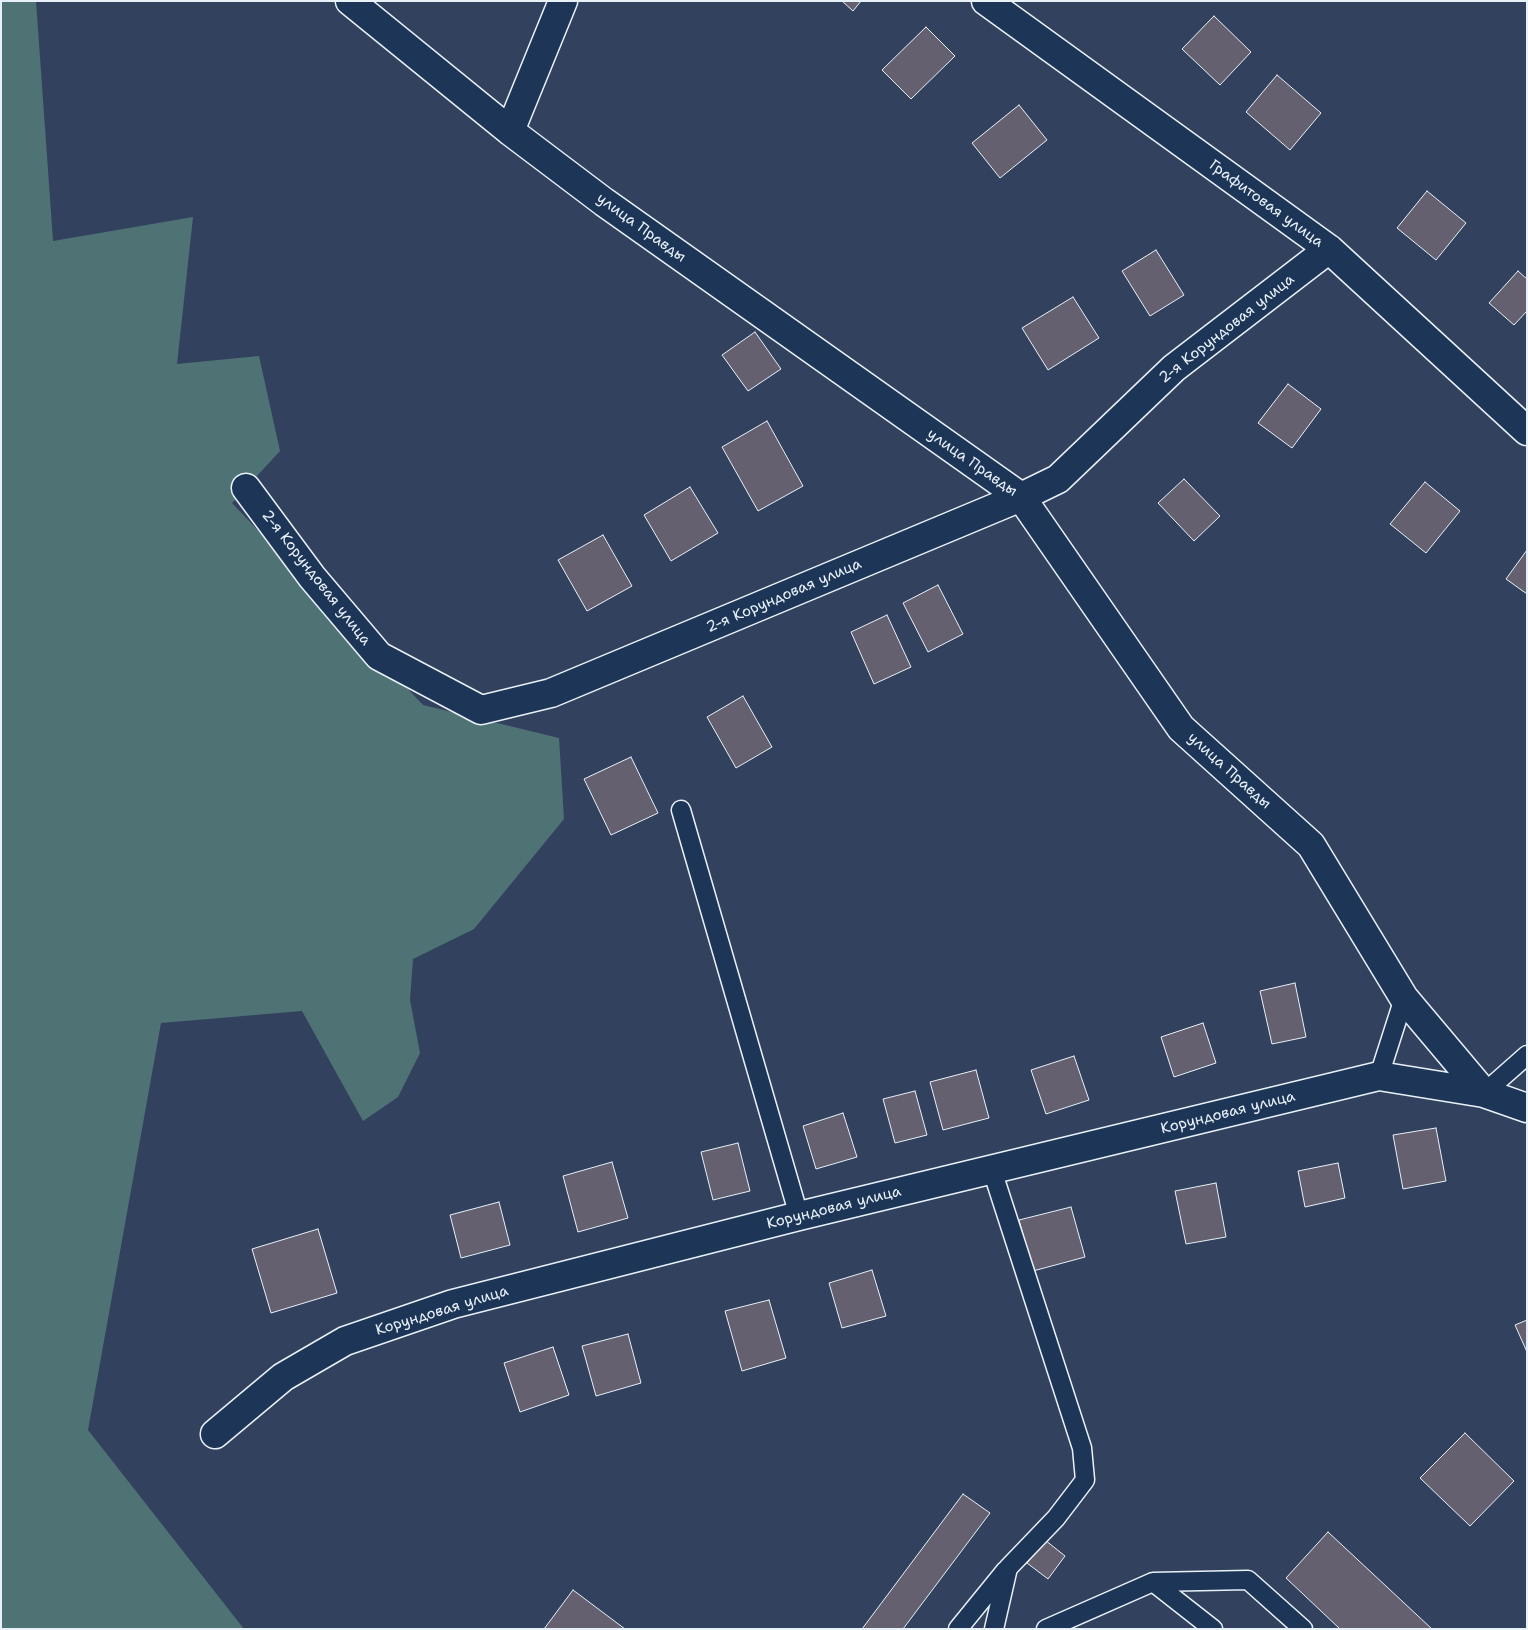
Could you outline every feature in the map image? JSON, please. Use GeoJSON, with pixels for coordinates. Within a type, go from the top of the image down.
{"type":"FeatureCollection","features":[{"type":"Feature","properties":{"kind":"street","name":"улица Правды"},"geometry":{"type":"LineString","coordinates":[[350,1],[510,131],[612,208],[1021,497],[1181,728],[1311,845],[1404,998],[1484,1093]]}},
{"type":"Feature","properties":{"kind":"street"},"geometry":{"type":"LineString","coordinates":[[510,131],[563,1]]}},
{"type":"Feature","properties":{"kind":"street","name":"Графитовая улица"},"geometry":{"type":"LineString","coordinates":[[986,1],[1329,250],[1527,431]]}},
{"type":"Feature","properties":{"kind":"street","name":"2-я Корундовая улица"},"geometry":{"type":"LineString","coordinates":[[246,488],[312,577],[378,656],[481,710],[551,693],[1058,480],[1174,368],[1329,250]]}},
{"type":"Feature","properties":{"kind":"street","name":"Корундовая улица"},"geometry":{"type":"LineString","coordinates":[[215,1434],[283,1376],[345,1341],[453,1304],[799,1216],[1379,1076],[1484,1093]]}},
{"type":"Feature","properties":{"kind":"street"},"geometry":{"type":"LineString","coordinates":[[1484,1093],[1527,1108]]}},
{"type":"Feature","properties":{"kind":"lane"},"geometry":{"type":"LineString","coordinates":[[682,810],[799,1216]]}},
{"type":"Feature","properties":{"kind":"lane"},"geometry":{"type":"LineString","coordinates":[[1379,1076],[1404,998]]}},
{"type":"Feature","properties":{"kind":"lane"},"geometry":{"type":"LineString","coordinates":[[1484,1093],[1527,1055]]}},
{"type":"Feature","properties":{"kind":"lane"},"geometry":{"type":"LineString","coordinates":[[958,1629],[1008,1568],[1056,1518],[1085,1480],[1082,1448],[992,1170]]}},
{"type":"Feature","properties":{"kind":"lane"},"geometry":{"type":"LineString","coordinates":[[994,1629],[1008,1568]]}},
{"type":"Feature","properties":{"kind":"lane"},"geometry":{"type":"LineString","coordinates":[[1046,1629],[1153,1582],[1248,1580],[1303,1629]]}},
{"type":"Feature","properties":{"kind":"lane"},"geometry":{"type":"LineString","coordinates":[[1153,1582],[1213,1629]]}},
{"type":"Feature","properties":{"kind":"green space"},"geometry":{"type":"Polygon","coordinates":[[[1,1],[36,1],[53,241],[193,217],[177,364],[259,356],[280,451],[232,503],[423,705],[559,738],[564,819],[474,929],[413,959],[410,1000],[420,1053],[398,1097],[363,1121],[302,1011],[161,1023],[88,1430],[244,1629],[1,1629],[1,1]]]}},
{"type":"Feature","properties":{"kind":"building"},"geometry":{"type":"Polygon","coordinates":[[[842,1],[861,1],[853,11],[842,1]]]}},
{"type":"Feature","properties":{"kind":"building"},"geometry":{"type":"Polygon","coordinates":[[[1214,16],[1251,52],[1220,85],[1182,49],[1214,16]]]}},
{"type":"Feature","properties":{"kind":"building"},"geometry":{"type":"Polygon","coordinates":[[[926,27],[955,56],[911,99],[882,70],[926,27]]]}},
{"type":"Feature","properties":{"kind":"building"},"geometry":{"type":"Polygon","coordinates":[[[1277,75],[1321,113],[1290,150],[1246,112],[1277,75]]]}},
{"type":"Feature","properties":{"kind":"building"},"geometry":{"type":"Polygon","coordinates":[[[1019,105],[1047,140],[1000,178],[972,143],[1019,105]]]}},
{"type":"Feature","properties":{"kind":"building"},"geometry":{"type":"Polygon","coordinates":[[[1427,191],[1466,223],[1436,260],[1397,228],[1427,191]]]}},
{"type":"Feature","properties":{"kind":"building"},"geometry":{"type":"Polygon","coordinates":[[[1156,250],[1184,295],[1150,316],[1122,271],[1156,250]]]}},
{"type":"Feature","properties":{"kind":"building"},"geometry":{"type":"Polygon","coordinates":[[[1518,271],[1527,279],[1527,311],[1514,325],[1489,303],[1518,271]]]}},
{"type":"Feature","properties":{"kind":"building"},"geometry":{"type":"Polygon","coordinates":[[[1073,297],[1099,338],[1048,370],[1022,328],[1073,297]]]}},
{"type":"Feature","properties":{"kind":"building"},"geometry":{"type":"Polygon","coordinates":[[[755,332],[781,369],[748,391],[722,355],[755,332]]]}},
{"type":"Feature","properties":{"kind":"building"},"geometry":{"type":"Polygon","coordinates":[[[1288,384],[1321,409],[1292,448],[1258,423],[1288,384]]]}},
{"type":"Feature","properties":{"kind":"building"},"geometry":{"type":"Polygon","coordinates":[[[767,421],[803,486],[758,511],[722,447],[767,421]]]}},
{"type":"Feature","properties":{"kind":"building"},"geometry":{"type":"Polygon","coordinates":[[[1184,479],[1220,516],[1194,541],[1158,503],[1184,479]]]}},
{"type":"Feature","properties":{"kind":"building"},"geometry":{"type":"Polygon","coordinates":[[[1425,482],[1460,511],[1426,553],[1390,524],[1425,482]]]}},
{"type":"Feature","properties":{"kind":"building"},"geometry":{"type":"Polygon","coordinates":[[[690,487],[718,533],[671,561],[644,515],[690,487]]]}},
{"type":"Feature","properties":{"kind":"building"},"geometry":{"type":"Polygon","coordinates":[[[603,535],[632,586],[587,611],[558,560],[603,535]]]}},
{"type":"Feature","properties":{"kind":"building"},"geometry":{"type":"Polygon","coordinates":[[[1527,550],[1527,594],[1506,579],[1527,550]]]}},
{"type":"Feature","properties":{"kind":"building"},"geometry":{"type":"Polygon","coordinates":[[[938,585],[963,634],[928,652],[903,603],[938,585]]]}},
{"type":"Feature","properties":{"kind":"building"},"geometry":{"type":"Polygon","coordinates":[[[887,615],[911,667],[874,684],[851,632],[887,615]]]}},
{"type":"Feature","properties":{"kind":"building"},"geometry":{"type":"Polygon","coordinates":[[[743,696],[772,747],[736,768],[707,717],[743,696]]]}},
{"type":"Feature","properties":{"kind":"building"},"geometry":{"type":"Polygon","coordinates":[[[631,757],[658,813],[611,835],[584,779],[631,757]]]}},
{"type":"Feature","properties":{"kind":"building"},"geometry":{"type":"Polygon","coordinates":[[[1295,983],[1306,1037],[1272,1044],[1260,991],[1295,983]]]}},
{"type":"Feature","properties":{"kind":"building"},"geometry":{"type":"Polygon","coordinates":[[[1203,1023],[1216,1063],[1174,1077],[1161,1037],[1203,1023]]]}},
{"type":"Feature","properties":{"kind":"building"},"geometry":{"type":"Polygon","coordinates":[[[1074,1056],[1089,1100],[1046,1114],[1031,1070],[1074,1056]]]}},
{"type":"Feature","properties":{"kind":"building"},"geometry":{"type":"Polygon","coordinates":[[[976,1070],[989,1118],[943,1130],[930,1082],[976,1070]]]}},
{"type":"Feature","properties":{"kind":"building"},"geometry":{"type":"Polygon","coordinates":[[[915,1091],[927,1135],[895,1143],[883,1099],[915,1091]]]}},
{"type":"Feature","properties":{"kind":"building"},"geometry":{"type":"Polygon","coordinates":[[[843,1113],[857,1157],[816,1169],[803,1126],[843,1113]]]}},
{"type":"Feature","properties":{"kind":"building"},"geometry":{"type":"Polygon","coordinates":[[[1436,1128],[1446,1181],[1403,1189],[1393,1135],[1436,1128]]]}},
{"type":"Feature","properties":{"kind":"building"},"geometry":{"type":"Polygon","coordinates":[[[738,1143],[750,1191],[713,1200],[701,1152],[738,1143]]]}},
{"type":"Feature","properties":{"kind":"building"},"geometry":{"type":"Polygon","coordinates":[[[612,1162],[628,1218],[578,1232],[563,1176],[612,1162]]]}},
{"type":"Feature","properties":{"kind":"building"},"geometry":{"type":"Polygon","coordinates":[[[1338,1163],[1345,1198],[1305,1207],[1298,1171],[1338,1163]]]}},
{"type":"Feature","properties":{"kind":"building"},"geometry":{"type":"Polygon","coordinates":[[[1216,1183],[1226,1237],[1186,1244],[1175,1191],[1216,1183]]]}},
{"type":"Feature","properties":{"kind":"building"},"geometry":{"type":"Polygon","coordinates":[[[499,1202],[510,1245],[461,1258],[450,1215],[499,1202]]]}},
{"type":"Feature","properties":{"kind":"building"},"geometry":{"type":"Polygon","coordinates":[[[1071,1207],[1085,1257],[1033,1271],[1019,1220],[1071,1207]]]}},
{"type":"Feature","properties":{"kind":"building"},"geometry":{"type":"Polygon","coordinates":[[[318,1229],[337,1293],[271,1313],[252,1249],[318,1229]]]}},
{"type":"Feature","properties":{"kind":"building"},"geometry":{"type":"Polygon","coordinates":[[[872,1270],[886,1316],[842,1328],[829,1283],[872,1270]]]}},
{"type":"Feature","properties":{"kind":"building"},"geometry":{"type":"Polygon","coordinates":[[[769,1300],[786,1358],[742,1371],[725,1311],[769,1300]]]}},
{"type":"Feature","properties":{"kind":"building"},"geometry":{"type":"Polygon","coordinates":[[[1527,1320],[1527,1352],[1515,1325],[1527,1320]]]}},
{"type":"Feature","properties":{"kind":"building"},"geometry":{"type":"Polygon","coordinates":[[[628,1334],[641,1383],[596,1396],[582,1346],[628,1334]]]}},
{"type":"Feature","properties":{"kind":"building"},"geometry":{"type":"Polygon","coordinates":[[[553,1347],[569,1395],[520,1412],[504,1363],[553,1347]]]}},
{"type":"Feature","properties":{"kind":"building"},"geometry":{"type":"Polygon","coordinates":[[[1465,1433],[1514,1481],[1470,1526],[1420,1478],[1465,1433]]]}},
{"type":"Feature","properties":{"kind":"building"},"geometry":{"type":"Polygon","coordinates":[[[963,1494],[990,1513],[903,1629],[862,1629],[963,1494]]]}},
{"type":"Feature","properties":{"kind":"building"},"geometry":{"type":"Polygon","coordinates":[[[1328,1532],[1432,1629],[1340,1629],[1286,1578],[1328,1532]]]}},
{"type":"Feature","properties":{"kind":"building"},"geometry":{"type":"Polygon","coordinates":[[[1045,1540],[1065,1556],[1048,1579],[1027,1563],[1045,1540]]]}},
{"type":"Feature","properties":{"kind":"building"},"geometry":{"type":"Polygon","coordinates":[[[573,1590],[625,1629],[544,1629],[573,1590]]]}}]}
